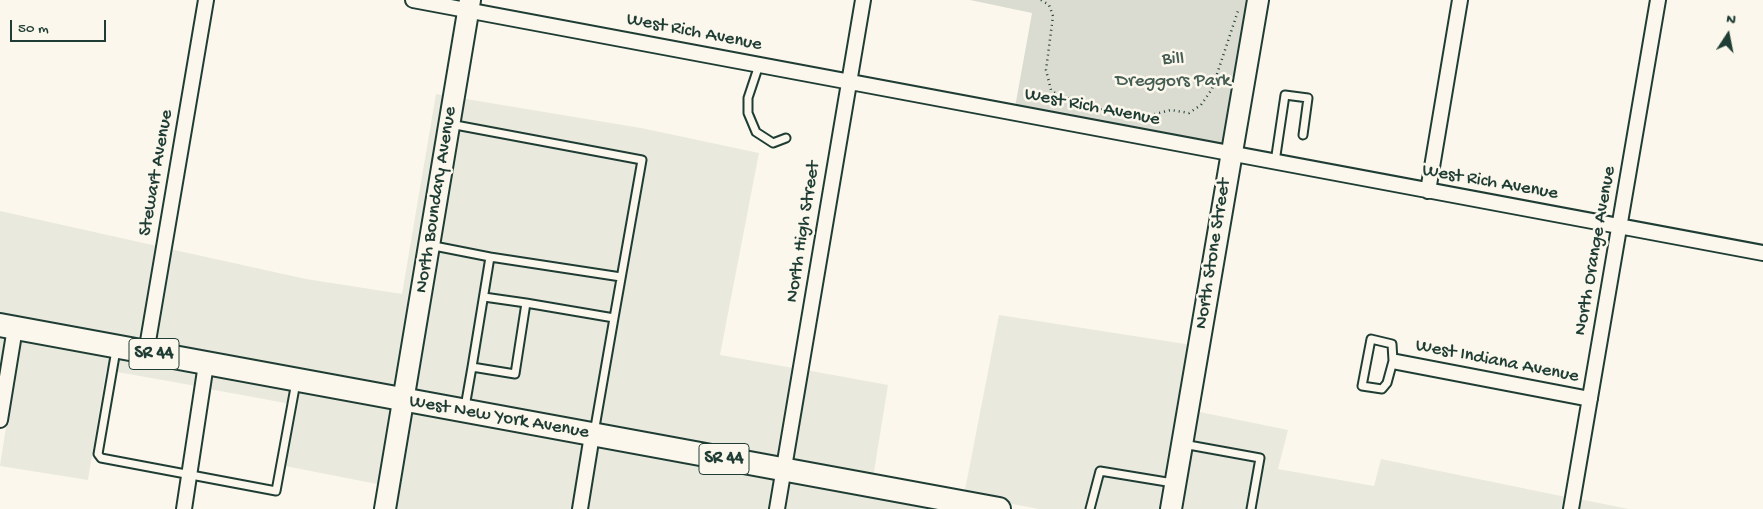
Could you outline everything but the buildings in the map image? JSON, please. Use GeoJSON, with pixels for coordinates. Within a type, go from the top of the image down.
{"type":"FeatureCollection","features":[{"type":"Feature","properties":{"kind":"main road","name":"West New York Avenue"},"geometry":{"type":"LineString","coordinates":[[7,327],[974,507],[998,509]]}},
{"type":"Feature","properties":{"kind":"street","name":"Stewart Avenue"},"geometry":{"type":"LineString","coordinates":[[146,353],[206,0]]}},
{"type":"Feature","properties":{"kind":"street","name":"West Rich Avenue"},"geometry":{"type":"LineString","coordinates":[[413,0],[469,5],[758,65],[1763,253]]}},
{"type":"Feature","properties":{"kind":"street","name":"North High Street"},"geometry":{"type":"LineString","coordinates":[[777,509],[863,0]]}},
{"type":"Feature","properties":{"kind":"street","name":"North Stone Street"},"geometry":{"type":"LineString","coordinates":[[1171,509],[1258,0]]}},
{"type":"Feature","properties":{"kind":"street"},"geometry":{"type":"LineString","coordinates":[[1428,191],[1460,0]]}},
{"type":"Feature","properties":{"kind":"street","name":"North Orange Avenue"},"geometry":{"type":"LineString","coordinates":[[1571,509],[1658,0]]}},
{"type":"Feature","properties":{"kind":"street","name":"North Boundary Avenue"},"geometry":{"type":"LineString","coordinates":[[385,509],[469,5]]}},
{"type":"Feature","properties":{"kind":"street"},"geometry":{"type":"LineString","coordinates":[[0,420],[7,327]]}},
{"type":"Feature","properties":{"kind":"street","name":"West Indiana Avenue"},"geometry":{"type":"LineString","coordinates":[[1395,362],[1590,399]]}},
{"type":"Feature","properties":{"kind":"street"},"geometry":{"type":"LineString","coordinates":[[184,509],[206,364]]}},
{"type":"Feature","properties":{"kind":"street"},"geometry":{"type":"LineString","coordinates":[[580,509],[593,435]]}},
{"type":"Feature","properties":{"kind":"lane"},"geometry":{"type":"LineString","coordinates":[[758,65],[748,98],[748,113],[756,132],[773,143],[786,138]]}},
{"type":"Feature","properties":{"kind":"lane"},"geometry":{"type":"LineString","coordinates":[[1275,162],[1285,95],[1308,98],[1303,134]]}},
{"type":"Feature","properties":{"kind":"lane"},"geometry":{"type":"LineString","coordinates":[[450,124],[642,160],[593,435]]}},
{"type":"Feature","properties":{"kind":"lane"},"geometry":{"type":"LineString","coordinates":[[429,245],[490,257],[621,277]]}},
{"type":"Feature","properties":{"kind":"lane"},"geometry":{"type":"LineString","coordinates":[[464,412],[490,257]]}},
{"type":"Feature","properties":{"kind":"lane"},"geometry":{"type":"LineString","coordinates":[[484,297],[614,318]]}},
{"type":"Feature","properties":{"kind":"lane"},"geometry":{"type":"LineString","coordinates":[[472,367],[516,374],[526,303]]}},
{"type":"Feature","properties":{"kind":"lane"},"geometry":{"type":"LineString","coordinates":[[1370,339],[1392,344],[1395,362],[1382,388],[1362,386],[1370,339]]}},
{"type":"Feature","properties":{"kind":"lane"},"geometry":{"type":"LineString","coordinates":[[117,347],[98,454],[101,458],[190,475],[276,491],[296,381]]}},
{"type":"Feature","properties":{"kind":"lane"},"geometry":{"type":"LineString","coordinates":[[1182,444],[1260,458],[1251,509]]}},
{"type":"Feature","properties":{"kind":"lane"},"geometry":{"type":"LineString","coordinates":[[1090,509],[1100,470],[1176,484]]}},
{"type":"Feature","properties":{"kind":"path"},"geometry":{"type":"LineString","coordinates":[[1041,0],[1049,5],[1053,16],[1046,70],[1051,90],[1058,95],[1111,113],[1139,118],[1171,110],[1189,113],[1200,105],[1212,89],[1239,10]]}},
{"type":"Feature","properties":{"kind":"shaded area"},"geometry":{"type":"Polygon","coordinates":[[[436,94],[447,96],[398,392],[153,346],[170,249],[306,279],[402,294],[436,94]]]}},
{"type":"Feature","properties":{"kind":"shaded area"},"geometry":{"type":"Polygon","coordinates":[[[460,98],[641,128],[759,153],[720,355],[793,368],[778,461],[411,395],[460,98]]]}},
{"type":"Feature","properties":{"kind":"shaded area"},"geometry":{"type":"Polygon","coordinates":[[[0,211],[157,246],[140,344],[0,318],[0,211]]]}},
{"type":"Feature","properties":{"kind":"shaded area"},"geometry":{"type":"Polygon","coordinates":[[[999,315],[1192,345],[1165,509],[1039,509],[964,495],[999,315]]]}},
{"type":"Feature","properties":{"kind":"shaded area"},"geometry":{"type":"Polygon","coordinates":[[[0,333],[7,334],[0,378],[0,333]]]}},
{"type":"Feature","properties":{"kind":"shaded area"},"geometry":{"type":"Polygon","coordinates":[[[20,337],[198,370],[196,386],[106,370],[88,480],[0,466],[20,337]]]}},
{"type":"Feature","properties":{"kind":"shaded area"},"geometry":{"type":"Polygon","coordinates":[[[806,370],[888,385],[873,478],[791,464],[806,370]]]}},
{"type":"Feature","properties":{"kind":"shaded area"},"geometry":{"type":"Polygon","coordinates":[[[211,373],[396,407],[382,485],[285,466],[296,405],[209,389],[211,373]]]}},
{"type":"Feature","properties":{"kind":"shaded area"},"geometry":{"type":"Polygon","coordinates":[[[409,409],[584,441],[573,509],[392,509],[409,409]]]}},
{"type":"Feature","properties":{"kind":"shaded area"},"geometry":{"type":"Polygon","coordinates":[[[1195,411],[1288,430],[1278,469],[1374,486],[1381,459],[1566,497],[1564,509],[1178,509],[1195,411]]]}},
{"type":"Feature","properties":{"kind":"shaded area"},"geometry":{"type":"Polygon","coordinates":[[[597,444],[775,476],[770,509],[586,509],[597,444]]]}},
{"type":"Feature","properties":{"kind":"shaded area"},"geometry":{"type":"Polygon","coordinates":[[[789,478],[958,509],[784,509],[789,478]]]}},
{"type":"Feature","properties":{"kind":"shaded area"},"geometry":{"type":"Polygon","coordinates":[[[1579,499],[1629,509],[1577,509],[1579,499]]]}},
{"type":"Feature","properties":{"kind":"green space","name":"Bill Dreggors Park"},"geometry":{"type":"Polygon","coordinates":[[[970,0],[1258,0],[1231,154],[1014,113],[1032,13],[970,0]]]}}]}
